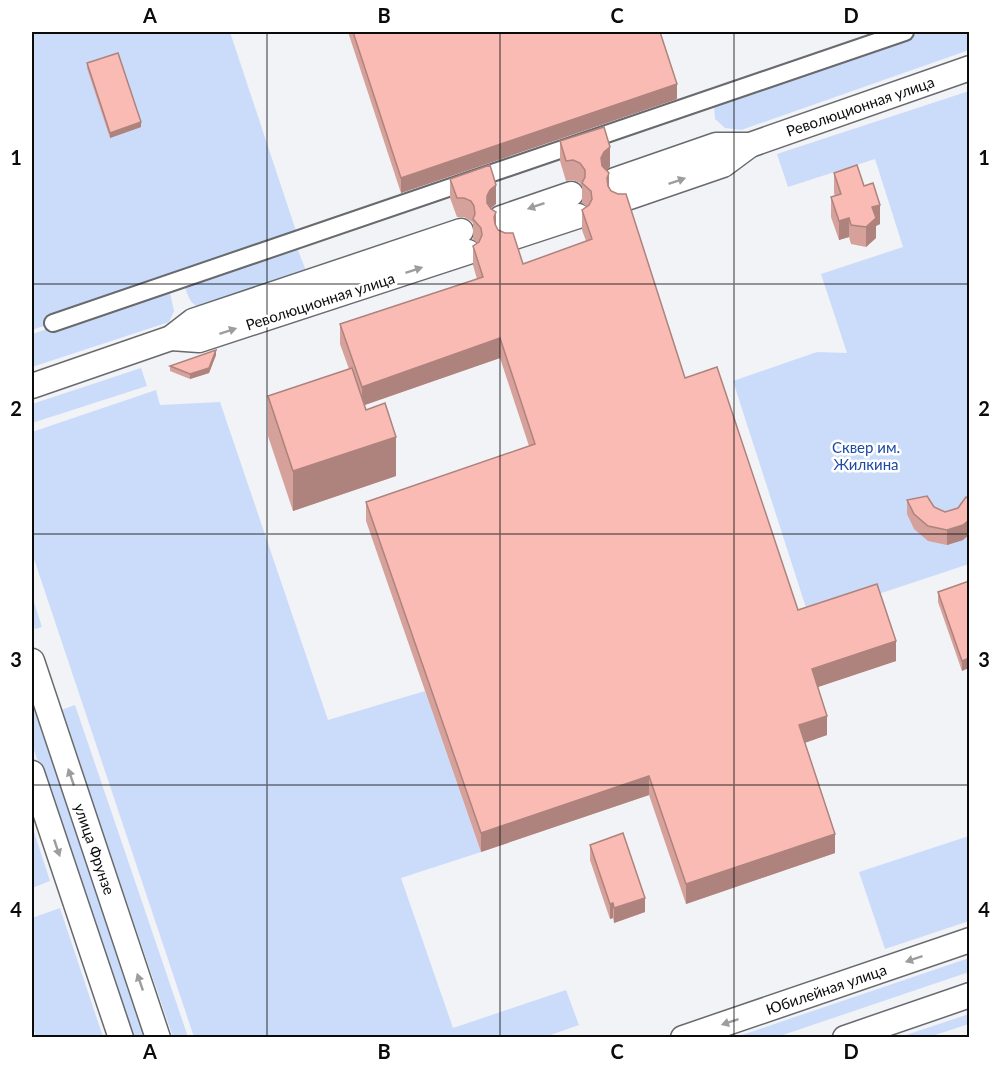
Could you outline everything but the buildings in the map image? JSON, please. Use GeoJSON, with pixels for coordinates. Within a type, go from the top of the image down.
{"type":"FeatureCollection","features":[{"type":"Feature","properties":{"kind":"main road","name":"Революционная улица"},"geometry":{"type":"LineString","coordinates":[[618,190],[716,145],[750,145],[969,68]]}},
{"type":"Feature","properties":{"kind":"main road"},"geometry":{"type":"LineString","coordinates":[[505,229],[574,205]]}},
{"type":"Feature","properties":{"kind":"main road","name":"Революционная улица"},"geometry":{"type":"LineString","coordinates":[[32,386],[171,338],[193,321],[465,242]]}},
{"type":"Feature","properties":{"kind":"main road","name":"улица Фрунзе"},"geometry":{"type":"LineString","coordinates":[[32,661],[158,1038]]}},
{"type":"Feature","properties":{"kind":"main road"},"geometry":{"type":"LineString","coordinates":[[32,773],[121,1038]]}},
{"type":"Feature","properties":{"kind":"main road","name":"Юбилейная улица"},"geometry":{"type":"LineString","coordinates":[[683,1038],[969,940]]}},
{"type":"Feature","properties":{"kind":"main road"},"geometry":{"type":"LineString","coordinates":[[845,1038],[969,995]]}},
{"type":"Feature","properties":{"kind":"street"},"geometry":{"type":"LineString","coordinates":[[53,323],[905,32]]}},
{"type":"Feature","properties":{"kind":"green space"},"geometry":{"type":"Polygon","coordinates":[[[32,32],[230,32],[299,240],[32,330],[32,32]]]}},
{"type":"Feature","properties":{"kind":"green space"},"geometry":{"type":"Polygon","coordinates":[[[923,32],[969,32],[969,50],[741,130],[725,128],[715,119],[716,102],[923,32]]]}},
{"type":"Feature","properties":{"kind":"green space","name":"Сквер им. Жилкина"},"geometry":{"type":"Polygon","coordinates":[[[969,91],[969,564],[809,617],[733,381],[817,352],[847,353],[821,274],[903,247],[875,159],[788,187],[777,154],[969,91]]]}},
{"type":"Feature","properties":{"kind":"green space"},"geometry":{"type":"Polygon","coordinates":[[[296,245],[308,276],[204,309],[195,305],[188,296],[184,283],[296,245]]]}},
{"type":"Feature","properties":{"kind":"green space"},"geometry":{"type":"Polygon","coordinates":[[[169,288],[174,311],[169,322],[32,367],[32,334],[169,288]]]}},
{"type":"Feature","properties":{"kind":"green space"},"geometry":{"type":"Polygon","coordinates":[[[141,368],[147,386],[32,423],[32,404],[141,368]]]}},
{"type":"Feature","properties":{"kind":"green space"},"geometry":{"type":"Polygon","coordinates":[[[156,390],[160,405],[220,402],[328,720],[425,691],[481,852],[401,878],[453,1028],[566,990],[579,1025],[542,1038],[194,1037],[32,553],[32,432],[156,390]]]}},
{"type":"Feature","properties":{"kind":"green space"},"geometry":{"type":"Polygon","coordinates":[[[32,596],[42,627],[35,629],[32,620],[32,596]]]}},
{"type":"Feature","properties":{"kind":"green space"},"geometry":{"type":"Polygon","coordinates":[[[32,702],[144,1037],[130,1037],[32,744],[32,702]]]}},
{"type":"Feature","properties":{"kind":"green space"},"geometry":{"type":"Polygon","coordinates":[[[75,705],[188,1037],[173,1037],[61,710],[75,705]]]}},
{"type":"Feature","properties":{"kind":"green space"},"geometry":{"type":"Polygon","coordinates":[[[32,826],[50,881],[32,888],[32,826]]]}},
{"type":"Feature","properties":{"kind":"green space"},"geometry":{"type":"Polygon","coordinates":[[[969,836],[969,921],[885,949],[859,872],[969,836]]]}},
{"type":"Feature","properties":{"kind":"green space"},"geometry":{"type":"Polygon","coordinates":[[[60,908],[103,1037],[36,1037],[32,1023],[32,918],[60,908]]]}},
{"type":"Feature","properties":{"kind":"green space"},"geometry":{"type":"Polygon","coordinates":[[[969,958],[969,972],[777,1037],[736,1037],[969,958]]]}},
{"type":"Feature","properties":{"kind":"green space"},"geometry":{"type":"Polygon","coordinates":[[[969,1014],[969,1024],[929,1037],[900,1037],[969,1014]]]}}]}
